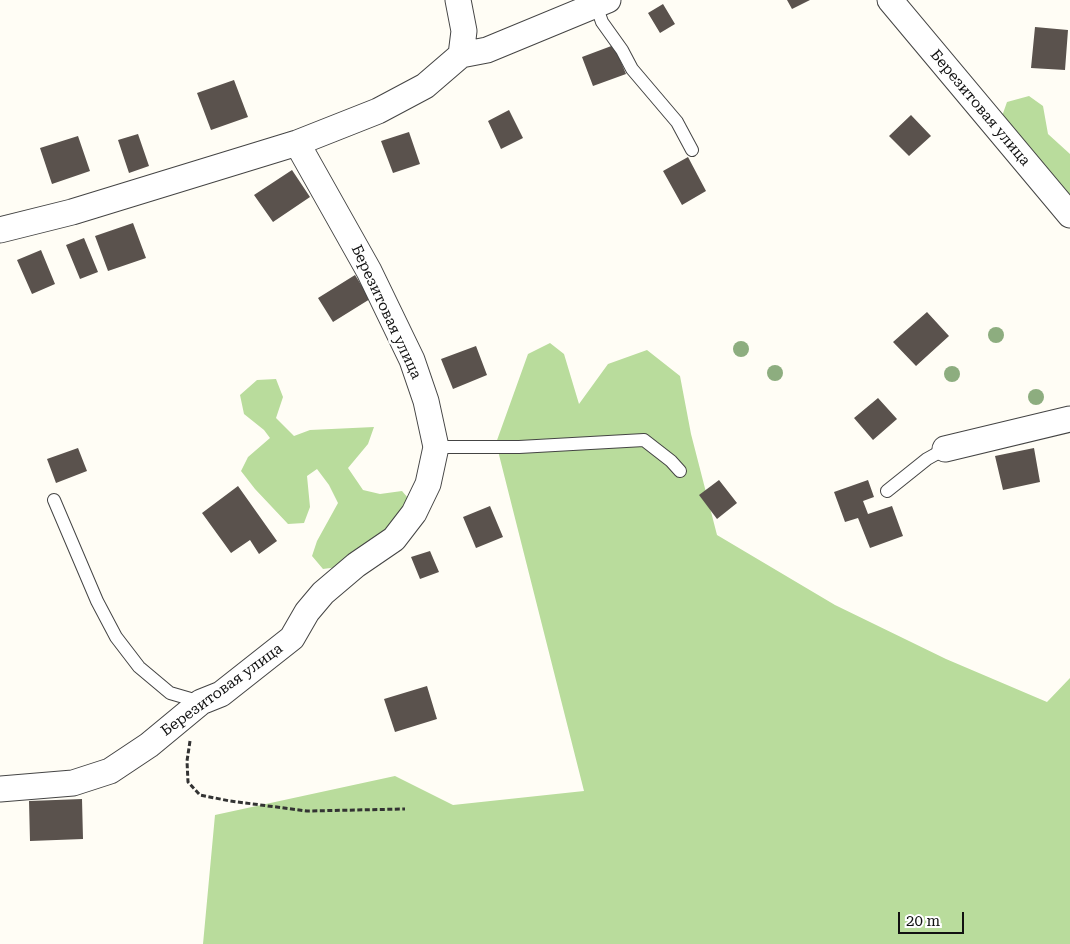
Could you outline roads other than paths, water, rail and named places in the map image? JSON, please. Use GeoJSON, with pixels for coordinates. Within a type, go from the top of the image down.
{"type":"FeatureCollection","features":[{"type":"Feature","properties":{"kind":"street"},"geometry":{"type":"LineString","coordinates":[[458,0],[464,31],[461,55]]}},
{"type":"Feature","properties":{"kind":"street","name":"Березитовая улица"},"geometry":{"type":"LineString","coordinates":[[890,0],[1070,215]]}},
{"type":"Feature","properties":{"kind":"street"},"geometry":{"type":"LineString","coordinates":[[0,230],[72,212],[297,143],[378,111],[425,86],[461,55],[487,50],[602,2]]}},
{"type":"Feature","properties":{"kind":"street","name":"Березитовая улица"},"geometry":{"type":"LineString","coordinates":[[0,789],[73,783],[110,771],[149,745],[201,702],[221,694],[292,638],[307,612],[323,593],[356,565],[394,539],[414,513],[428,484],[436,448],[426,401],[412,360],[369,271],[297,143]]}},
{"type":"Feature","properties":{"kind":"street"},"geometry":{"type":"LineString","coordinates":[[945,449],[1070,418]]}},
{"type":"Feature","properties":{"kind":"lane"},"geometry":{"type":"LineString","coordinates":[[602,2],[602,22],[622,50],[632,69],[677,122],[692,150]]}},
{"type":"Feature","properties":{"kind":"lane"},"geometry":{"type":"LineString","coordinates":[[436,448],[519,447],[644,440],[671,461],[680,472]]}},
{"type":"Feature","properties":{"kind":"lane"},"geometry":{"type":"LineString","coordinates":[[887,491],[927,459],[945,449]]}},
{"type":"Feature","properties":{"kind":"lane"},"geometry":{"type":"LineString","coordinates":[[54,500],[97,601],[116,637],[139,667],[170,693],[201,702]]}}]}
